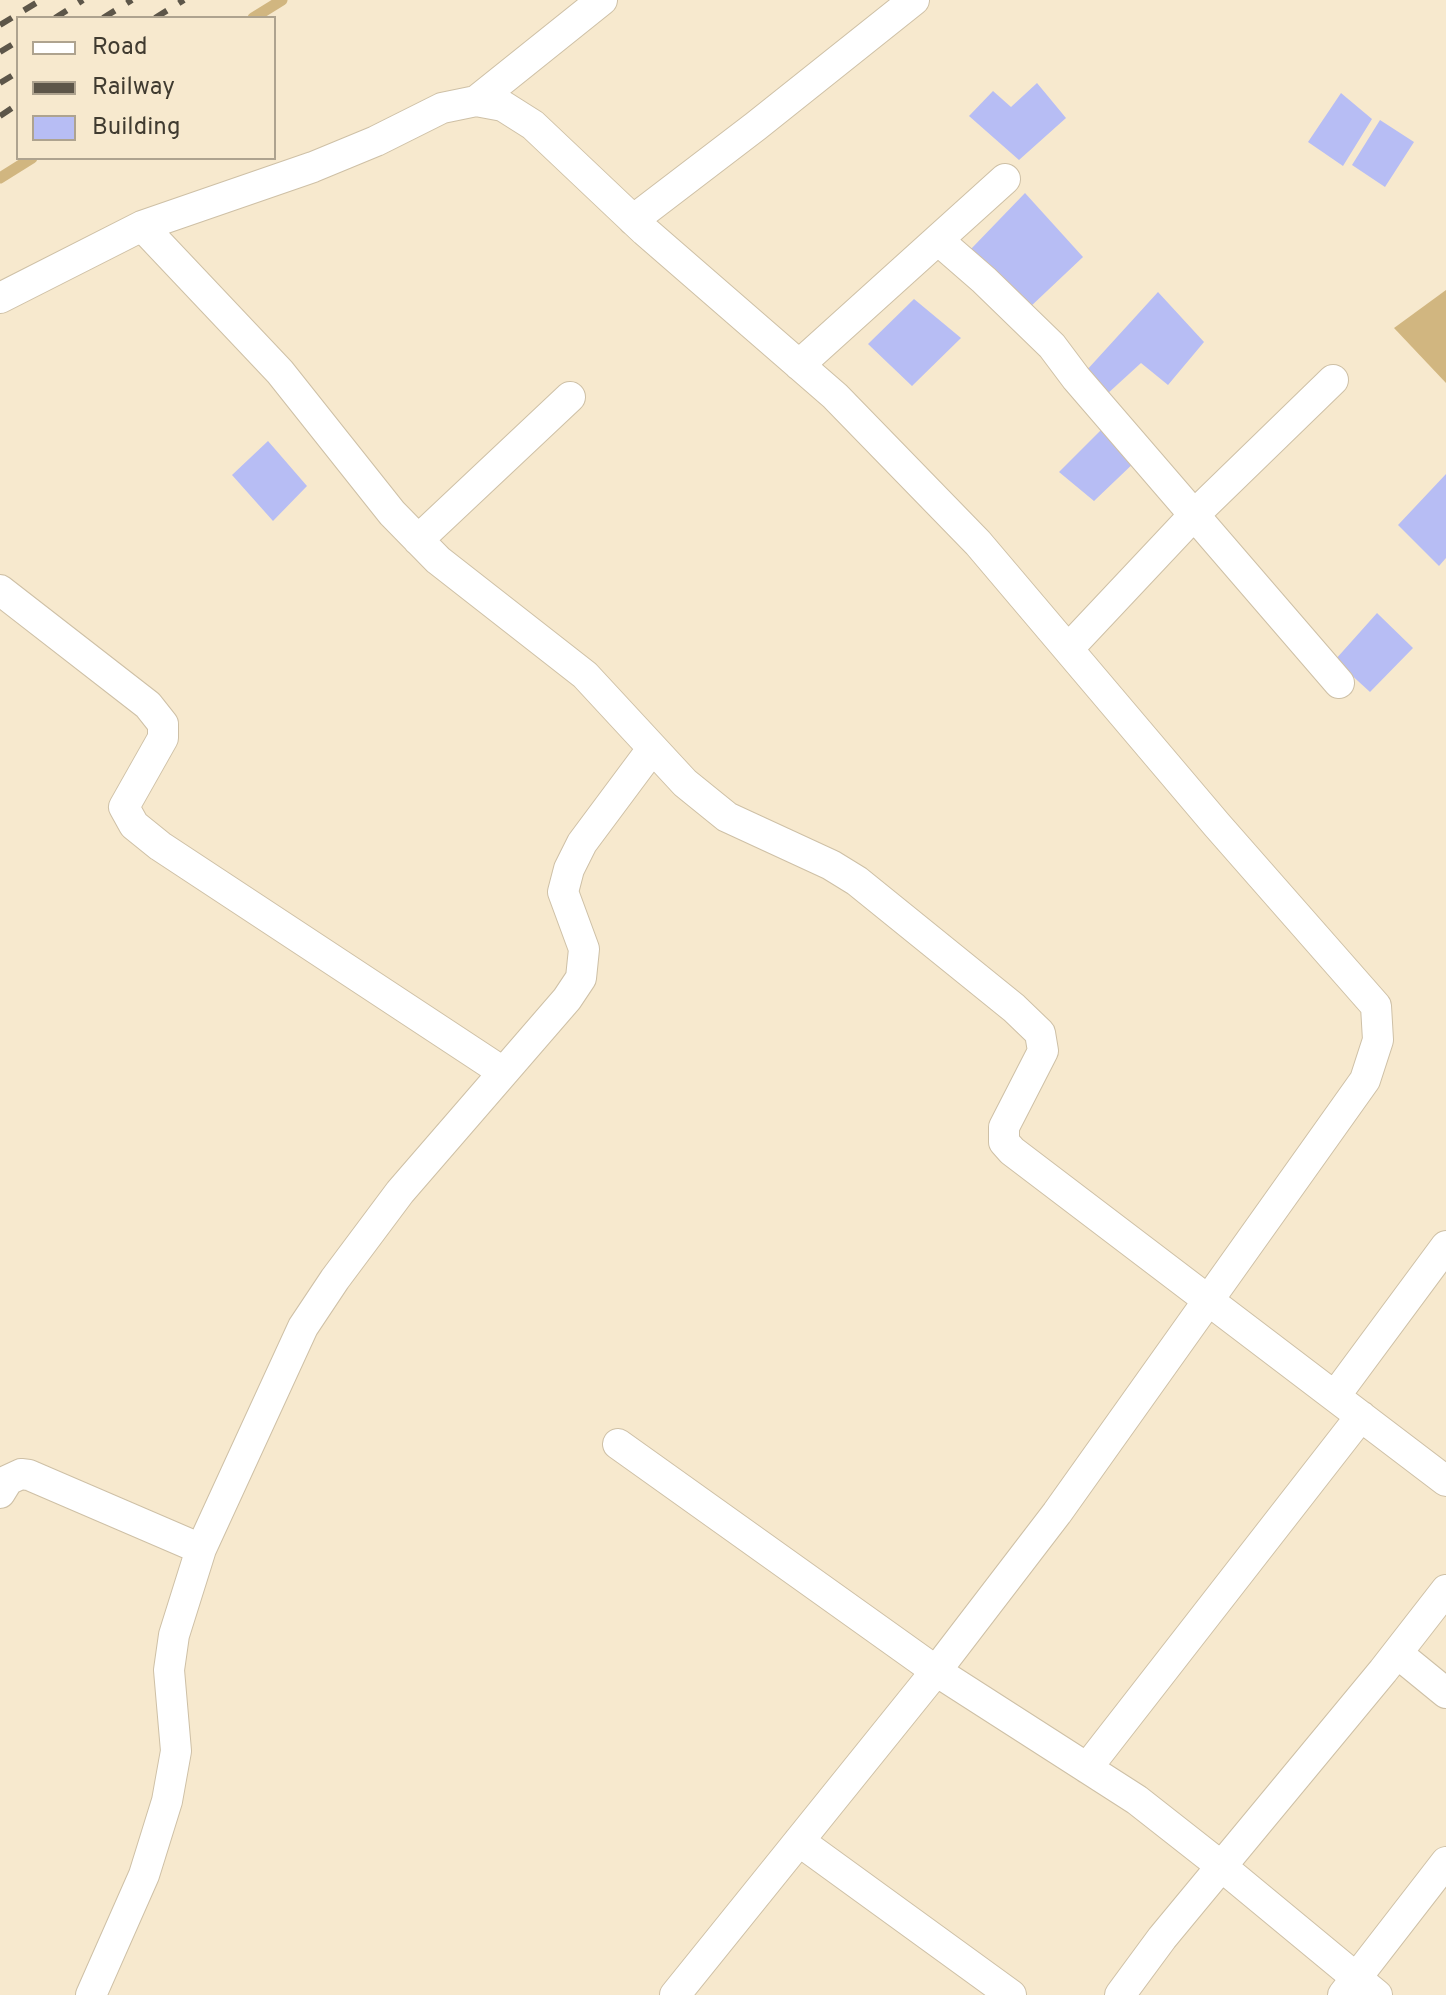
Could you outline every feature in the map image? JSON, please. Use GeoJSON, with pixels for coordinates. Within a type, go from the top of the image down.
{"type":"FeatureCollection","features":[{"type":"Feature","properties":{"kind":"street"},"geometry":{"type":"LineString","coordinates":[[476,101],[602,0]]}},
{"type":"Feature","properties":{"kind":"street"},"geometry":{"type":"LineString","coordinates":[[633,220],[914,0]]}},
{"type":"Feature","properties":{"kind":"street"},"geometry":{"type":"LineString","coordinates":[[0,298],[142,226],[313,167],[376,141],[442,108],[476,101],[503,106],[533,125],[633,220],[835,396],[978,543],[1217,825],[1376,1006],[1378,1040],[1365,1080],[1057,1513],[936,1671],[675,1995]]}},
{"type":"Feature","properties":{"kind":"street"},"geometry":{"type":"LineString","coordinates":[[799,365],[1005,179]]}},
{"type":"Feature","properties":{"kind":"street"},"geometry":{"type":"LineString","coordinates":[[142,226],[280,372],[392,513],[418,540],[438,560],[585,675],[685,783],[727,817],[831,865],[857,881],[1014,1008],[1040,1033],[1043,1051],[1004,1127],[1004,1142],[1445,1477]]}},
{"type":"Feature","properties":{"kind":"street"},"geometry":{"type":"LineString","coordinates":[[938,240],[995,289],[1052,346],[1339,683]]}},
{"type":"Feature","properties":{"kind":"street"},"geometry":{"type":"LineString","coordinates":[[1068,649],[1194,515],[1333,380]]}},
{"type":"Feature","properties":{"kind":"street"},"geometry":{"type":"LineString","coordinates":[[418,540],[570,397]]}},
{"type":"Feature","properties":{"kind":"street"},"geometry":{"type":"LineString","coordinates":[[0,590],[148,705],[163,724],[163,738],[124,807],[134,825],[160,846],[503,1072]]}},
{"type":"Feature","properties":{"kind":"street"},"geometry":{"type":"LineString","coordinates":[[91,1995],[144,1875],[167,1801],[176,1751],[169,1670],[174,1635],[201,1549],[303,1327],[400,1192],[567,999],[581,978],[584,949],[563,892],[569,869],[582,843],[652,749]]}},
{"type":"Feature","properties":{"kind":"street"},"geometry":{"type":"LineString","coordinates":[[1335,1396],[1446,1246]]}},
{"type":"Feature","properties":{"kind":"street"},"geometry":{"type":"LineString","coordinates":[[1087,1768],[1361,1416]]}},
{"type":"Feature","properties":{"kind":"street"},"geometry":{"type":"LineString","coordinates":[[618,1444],[936,1671],[1137,1800],[1221,1866],[1359,1989],[1446,1862]]}},
{"type":"Feature","properties":{"kind":"street"},"geometry":{"type":"LineString","coordinates":[[0,1493],[8,1480],[21,1474],[29,1475],[201,1549]]}},
{"type":"Feature","properties":{"kind":"street"},"geometry":{"type":"LineString","coordinates":[[1120,1995],[1162,1938],[1446,1590]]}},
{"type":"Feature","properties":{"kind":"street"},"geometry":{"type":"LineString","coordinates":[[1397,1653],[1446,1693]]}},
{"type":"Feature","properties":{"kind":"street"},"geometry":{"type":"LineString","coordinates":[[799,1841],[1011,1995]]}},
{"type":"Feature","properties":{"kind":"shaded area"},"geometry":{"type":"Polygon","coordinates":[[[1446,290],[1446,383],[1394,328],[1446,290]]]}},
{"type":"Feature","properties":{"kind":"building"},"geometry":{"type":"Polygon","coordinates":[[[1037,83],[1066,118],[1019,160],[969,116],[993,91],[1011,107],[1037,83]]]}},
{"type":"Feature","properties":{"kind":"building"},"geometry":{"type":"Polygon","coordinates":[[[1341,93],[1372,119],[1343,166],[1308,142],[1341,93]]]}},
{"type":"Feature","properties":{"kind":"building"},"geometry":{"type":"Polygon","coordinates":[[[1380,120],[1414,142],[1385,187],[1352,165],[1380,120]]]}},
{"type":"Feature","properties":{"kind":"building"},"geometry":{"type":"Polygon","coordinates":[[[1025,193],[1083,257],[1029,308],[971,249],[1025,193]]]}},
{"type":"Feature","properties":{"kind":"building"},"geometry":{"type":"Polygon","coordinates":[[[1158,292],[1204,342],[1168,385],[1141,363],[1106,395],[1086,371],[1158,292]]]}},
{"type":"Feature","properties":{"kind":"building"},"geometry":{"type":"Polygon","coordinates":[[[914,299],[961,338],[912,386],[868,344],[914,299]]]}},
{"type":"Feature","properties":{"kind":"building"},"geometry":{"type":"Polygon","coordinates":[[[1104,427],[1139,458],[1094,501],[1059,472],[1104,427]]]}},
{"type":"Feature","properties":{"kind":"building"},"geometry":{"type":"Polygon","coordinates":[[[268,441],[307,486],[273,521],[232,475],[268,441]]]}},
{"type":"Feature","properties":{"kind":"building"},"geometry":{"type":"Polygon","coordinates":[[[1446,474],[1446,558],[1439,566],[1398,525],[1446,474]]]}},
{"type":"Feature","properties":{"kind":"building"},"geometry":{"type":"Polygon","coordinates":[[[1377,613],[1413,648],[1370,692],[1335,660],[1377,613]]]}},
{"type":"Feature","properties":{"kind":"waterway"},"geometry":{"type":"LineString","coordinates":[[256,16],[282,0]]}},
{"type":"Feature","properties":{"kind":"waterway"},"geometry":{"type":"LineString","coordinates":[[0,178],[29,160]]}},
{"type":"Feature","properties":{"kind":"railway"},"geometry":{"type":"LineString","coordinates":[[0,25],[41,0]]}},
{"type":"Feature","properties":{"kind":"railway"},"geometry":{"type":"LineString","coordinates":[[58,16],[83,0]]}},
{"type":"Feature","properties":{"kind":"railway"},"geometry":{"type":"LineString","coordinates":[[106,16],[132,0]]}},
{"type":"Feature","properties":{"kind":"railway"},"geometry":{"type":"LineString","coordinates":[[158,16],[184,0]]}},
{"type":"Feature","properties":{"kind":"railway"},"geometry":{"type":"LineString","coordinates":[[0,52],[16,42]]}},
{"type":"Feature","properties":{"kind":"railway"},"geometry":{"type":"LineString","coordinates":[[0,83],[16,73]]}},
{"type":"Feature","properties":{"kind":"railway"},"geometry":{"type":"LineString","coordinates":[[0,116],[16,105]]}}]}
